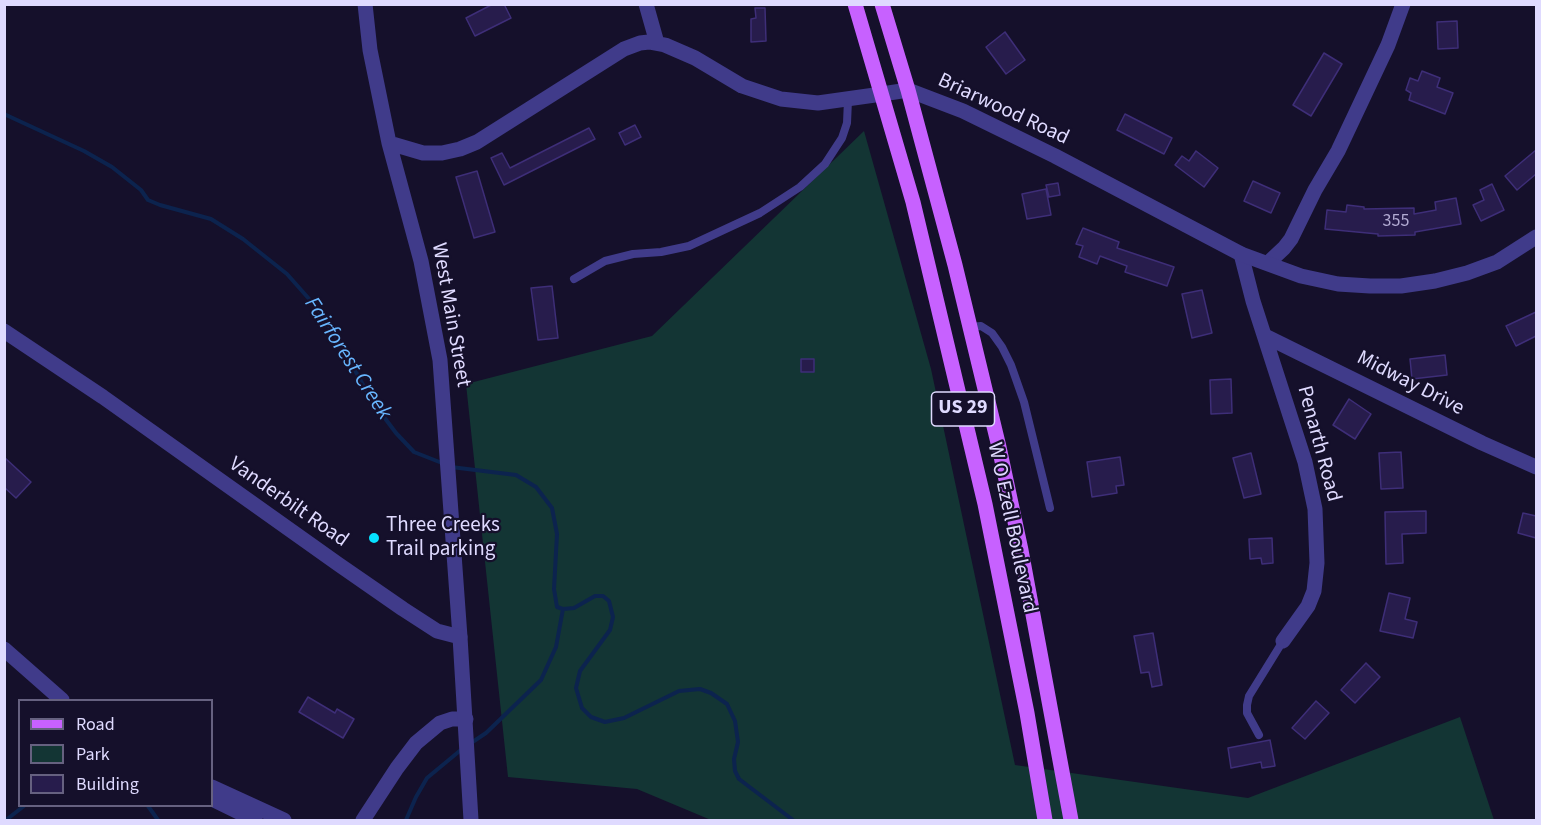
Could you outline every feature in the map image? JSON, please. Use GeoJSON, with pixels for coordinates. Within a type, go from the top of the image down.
{"type":"FeatureCollection","features":[{"type":"Feature","properties":{"kind":"main road","name":"W O Ezell Boulevard"},"geometry":{"type":"LineString","coordinates":[[855,4],[913,202],[945,330],[1002,583],[1045,820]]}},
{"type":"Feature","properties":{"kind":"main road","name":"W O Ezell Boulevard"},"geometry":{"type":"LineString","coordinates":[[882,4],[908,90],[968,324],[1021,550],[1071,820]]}},
{"type":"Feature","properties":{"kind":"main road"},"geometry":{"type":"LineString","coordinates":[[945,330],[968,324]]}},
{"type":"Feature","properties":{"kind":"street","name":"West Main Street"},"geometry":{"type":"LineString","coordinates":[[365,4],[370,50],[389,144],[429,294],[440,360],[460,637]]}},
{"type":"Feature","properties":{"kind":"street"},"geometry":{"type":"LineString","coordinates":[[389,144],[423,153],[442,153],[477,142],[624,50],[640,43],[657,43],[646,4]]}},
{"type":"Feature","properties":{"kind":"street"},"geometry":{"type":"LineString","coordinates":[[1268,263],[1291,239],[1315,190],[1338,151],[1388,45],[1403,4]]}},
{"type":"Feature","properties":{"kind":"street","name":"Briarwood Road"},"geometry":{"type":"LineString","coordinates":[[657,43],[695,58],[724,76],[761,93],[799,102],[848,100],[908,90],[963,111],[1045,151],[1241,254],[1302,276],[1338,284],[1401,286],[1435,281],[1497,262],[1536,237]]}},
{"type":"Feature","properties":{"kind":"street","name":"Penarth Road"},"geometry":{"type":"LineString","coordinates":[[1241,254],[1305,462],[1316,508],[1318,532],[1314,591],[1308,606],[1283,641]]}},
{"type":"Feature","properties":{"kind":"street","name":"Vanderbilt Road"},"geometry":{"type":"LineString","coordinates":[[4,331],[103,397],[403,609],[437,631],[460,637]]}},
{"type":"Feature","properties":{"kind":"street","name":"Midway Drive"},"geometry":{"type":"LineString","coordinates":[[1265,336],[1432,419],[1536,467]]}},
{"type":"Feature","properties":{"kind":"street"},"geometry":{"type":"LineString","coordinates":[[460,637],[471,820]]}},
{"type":"Feature","properties":{"kind":"street"},"geometry":{"type":"LineString","coordinates":[[4,649],[61,699]]}},
{"type":"Feature","properties":{"kind":"street"},"geometry":{"type":"LineString","coordinates":[[363,820],[416,743],[440,723],[452,719],[466,720]]}},
{"type":"Feature","properties":{"kind":"street"},"geometry":{"type":"LineString","coordinates":[[213,788],[284,820]]}},
{"type":"Feature","properties":{"kind":"street"},"geometry":{"type":"LineString","coordinates":[[213,799],[255,820]]}},
{"type":"Feature","properties":{"kind":"lane"},"geometry":{"type":"LineString","coordinates":[[574,279],[605,261],[633,254],[661,252],[689,246],[760,213],[800,187],[825,164],[842,138],[847,123],[848,100]]}},
{"type":"Feature","properties":{"kind":"lane"},"geometry":{"type":"LineString","coordinates":[[968,324],[985,327],[998,340],[1011,365],[1024,402],[1050,508]]}},
{"type":"Feature","properties":{"kind":"lane"},"geometry":{"type":"LineString","coordinates":[[1259,735],[1247,713],[1247,705],[1283,641]]}},
{"type":"Feature","properties":{"kind":"green space"},"geometry":{"type":"Polygon","coordinates":[[[864,131],[931,369],[1015,765],[1248,798],[1460,717],[1494,820],[711,820],[637,789],[508,777],[466,384],[652,336],[864,131]]]}},
{"type":"Feature","properties":{"kind":"building"},"geometry":{"type":"Polygon","coordinates":[[[493,4],[504,4],[511,18],[475,36],[466,18],[493,4]]]}},
{"type":"Feature","properties":{"kind":"building"},"geometry":{"type":"Polygon","coordinates":[[[755,8],[765,8],[766,41],[751,42],[751,19],[756,18],[755,8]]]}},
{"type":"Feature","properties":{"kind":"building"},"geometry":{"type":"Polygon","coordinates":[[[1457,21],[1458,48],[1438,49],[1437,22],[1457,21]]]}},
{"type":"Feature","properties":{"kind":"building"},"geometry":{"type":"Polygon","coordinates":[[[1005,32],[1025,60],[1006,74],[986,47],[1005,32]]]}},
{"type":"Feature","properties":{"kind":"building"},"geometry":{"type":"Polygon","coordinates":[[[1324,53],[1342,64],[1311,116],[1293,105],[1324,53]]]}},
{"type":"Feature","properties":{"kind":"building"},"geometry":{"type":"Polygon","coordinates":[[[1422,71],[1440,78],[1437,87],[1453,93],[1445,114],[1409,100],[1411,93],[1406,90],[1410,78],[1418,81],[1422,71]]]}},
{"type":"Feature","properties":{"kind":"building"},"geometry":{"type":"Polygon","coordinates":[[[1125,114],[1172,138],[1164,154],[1117,130],[1125,114]]]}},
{"type":"Feature","properties":{"kind":"building"},"geometry":{"type":"Polygon","coordinates":[[[635,125],[641,137],[625,145],[619,133],[635,125]]]}},
{"type":"Feature","properties":{"kind":"building"},"geometry":{"type":"Polygon","coordinates":[[[589,128],[595,139],[504,185],[491,158],[502,153],[510,168],[589,128]]]}},
{"type":"Feature","properties":{"kind":"building"},"geometry":{"type":"Polygon","coordinates":[[[1536,150],[1536,174],[1517,190],[1505,176],[1536,150]]]}},
{"type":"Feature","properties":{"kind":"building"},"geometry":{"type":"Polygon","coordinates":[[[1196,151],[1218,168],[1204,187],[1175,165],[1182,156],[1189,161],[1196,151]]]}},
{"type":"Feature","properties":{"kind":"building"},"geometry":{"type":"Polygon","coordinates":[[[477,171],[495,232],[474,238],[456,177],[477,171]]]}},
{"type":"Feature","properties":{"kind":"building"},"geometry":{"type":"Polygon","coordinates":[[[1253,181],[1280,193],[1271,213],[1244,201],[1253,181]]]}},
{"type":"Feature","properties":{"kind":"building"},"geometry":{"type":"Polygon","coordinates":[[[1058,183],[1060,195],[1049,197],[1046,185],[1058,183]]]}},
{"type":"Feature","properties":{"kind":"building"},"geometry":{"type":"Polygon","coordinates":[[[1492,184],[1504,210],[1481,221],[1473,205],[1484,200],[1480,190],[1492,184]]]}},
{"type":"Feature","properties":{"kind":"building"},"geometry":{"type":"Polygon","coordinates":[[[1046,189],[1051,215],[1027,219],[1022,194],[1046,189]]]}},
{"type":"Feature","properties":{"kind":"building"},"geometry":{"type":"Polygon","coordinates":[[[1456,198],[1461,224],[1415,232],[1415,235],[1378,236],[1378,234],[1325,229],[1327,210],[1346,212],[1347,205],[1364,207],[1364,209],[1414,208],[1414,214],[1436,210],[1435,202],[1456,198]]]}},
{"type":"Feature","properties":{"kind":"building"},"geometry":{"type":"Polygon","coordinates":[[[1083,228],[1119,242],[1117,248],[1174,267],[1167,286],[1125,272],[1127,266],[1100,256],[1097,264],[1079,257],[1083,246],[1076,244],[1083,228]]]}},
{"type":"Feature","properties":{"kind":"building"},"geometry":{"type":"Polygon","coordinates":[[[552,286],[558,338],[538,340],[531,288],[552,286]]]}},
{"type":"Feature","properties":{"kind":"building"},"geometry":{"type":"Polygon","coordinates":[[[1202,290],[1212,333],[1192,338],[1182,294],[1202,290]]]}},
{"type":"Feature","properties":{"kind":"building"},"geometry":{"type":"Polygon","coordinates":[[[1536,312],[1536,336],[1516,346],[1506,326],[1536,312]]]}},
{"type":"Feature","properties":{"kind":"building"},"geometry":{"type":"Polygon","coordinates":[[[1445,355],[1447,375],[1412,379],[1410,359],[1445,355]]]}},
{"type":"Feature","properties":{"kind":"building"},"geometry":{"type":"Polygon","coordinates":[[[801,359],[814,359],[814,372],[801,372],[801,359]]]}},
{"type":"Feature","properties":{"kind":"building"},"geometry":{"type":"Polygon","coordinates":[[[1231,379],[1232,413],[1211,414],[1210,380],[1231,379]]]}},
{"type":"Feature","properties":{"kind":"building"},"geometry":{"type":"Polygon","coordinates":[[[1349,399],[1371,414],[1355,439],[1333,425],[1349,399]]]}},
{"type":"Feature","properties":{"kind":"building"},"geometry":{"type":"Polygon","coordinates":[[[1401,452],[1403,488],[1381,489],[1379,453],[1401,452]]]}},
{"type":"Feature","properties":{"kind":"building"},"geometry":{"type":"Polygon","coordinates":[[[1251,453],[1261,494],[1244,498],[1233,458],[1251,453]]]}},
{"type":"Feature","properties":{"kind":"building"},"geometry":{"type":"Polygon","coordinates":[[[4,457],[31,482],[16,498],[4,487],[4,457]]]}},
{"type":"Feature","properties":{"kind":"building"},"geometry":{"type":"Polygon","coordinates":[[[1120,457],[1124,485],[1116,486],[1117,493],[1092,497],[1087,462],[1120,457]]]}},
{"type":"Feature","properties":{"kind":"building"},"geometry":{"type":"Polygon","coordinates":[[[1426,511],[1426,533],[1402,534],[1403,563],[1386,564],[1385,512],[1426,511]]]}},
{"type":"Feature","properties":{"kind":"building"},"geometry":{"type":"Polygon","coordinates":[[[1523,513],[1536,516],[1536,538],[1518,533],[1523,513]]]}},
{"type":"Feature","properties":{"kind":"building"},"geometry":{"type":"Polygon","coordinates":[[[1272,538],[1273,563],[1262,564],[1261,558],[1250,559],[1249,539],[1272,538]]]}},
{"type":"Feature","properties":{"kind":"building"},"geometry":{"type":"Polygon","coordinates":[[[1389,593],[1410,598],[1405,619],[1417,622],[1413,638],[1380,631],[1389,593]]]}},
{"type":"Feature","properties":{"kind":"building"},"geometry":{"type":"Polygon","coordinates":[[[1153,633],[1162,685],[1152,687],[1149,672],[1141,673],[1134,636],[1153,633]]]}},
{"type":"Feature","properties":{"kind":"building"},"geometry":{"type":"Polygon","coordinates":[[[1366,663],[1380,677],[1355,703],[1341,690],[1366,663]]]}},
{"type":"Feature","properties":{"kind":"building"},"geometry":{"type":"Polygon","coordinates":[[[308,697],[335,713],[337,709],[354,719],[343,738],[299,712],[308,697]]]}},
{"type":"Feature","properties":{"kind":"building"},"geometry":{"type":"Polygon","coordinates":[[[1316,701],[1329,713],[1305,739],[1292,728],[1316,701]]]}},
{"type":"Feature","properties":{"kind":"building"},"geometry":{"type":"Polygon","coordinates":[[[1270,740],[1275,766],[1262,768],[1261,762],[1231,768],[1228,748],[1270,740]]]}},
{"type":"Feature","properties":{"kind":"waterway","name":"Fairforest Creek"},"geometry":{"type":"LineString","coordinates":[[4,114],[84,151],[112,167],[141,190],[148,200],[211,219],[243,239],[287,274],[318,309],[372,401],[396,433],[414,452],[442,463]]}},
{"type":"Feature","properties":{"kind":"waterway","name":"Fairforest Creek"},"geometry":{"type":"LineString","coordinates":[[451,467],[516,475],[536,487],[552,508],[557,534],[554,589],[557,607],[563,609]]}},
{"type":"Feature","properties":{"kind":"waterway"},"geometry":{"type":"LineString","coordinates":[[563,609],[574,608],[595,596],[603,596],[609,601],[613,617],[610,630],[580,671],[576,688],[582,708],[591,717],[605,722],[624,718],[679,691],[700,689],[711,693],[727,704],[735,721],[738,742],[734,759],[735,771],[739,779],[793,820]]}},
{"type":"Feature","properties":{"kind":"waterway","name":"Fairforest Creek"},"geometry":{"type":"LineString","coordinates":[[471,743],[486,733],[541,680],[556,647],[563,609]]}},
{"type":"Feature","properties":{"kind":"waterway","name":"Fairforest Creek"},"geometry":{"type":"LineString","coordinates":[[406,820],[427,778],[462,749]]}},
{"type":"Feature","properties":{"kind":"waterway","name":"Fairforest Creek"},"geometry":{"type":"LineString","coordinates":[[6,820],[23,807]]}},
{"type":"Feature","properties":{"kind":"waterway","name":"Fairforest Creek"},"geometry":{"type":"LineString","coordinates":[[149,807],[158,820]]}},
{"type":"Feature","properties":{"kind":"place","name":"Three Creeks Trail parking"},"geometry":{"type":"Point","coordinates":[374,538]}}]}
